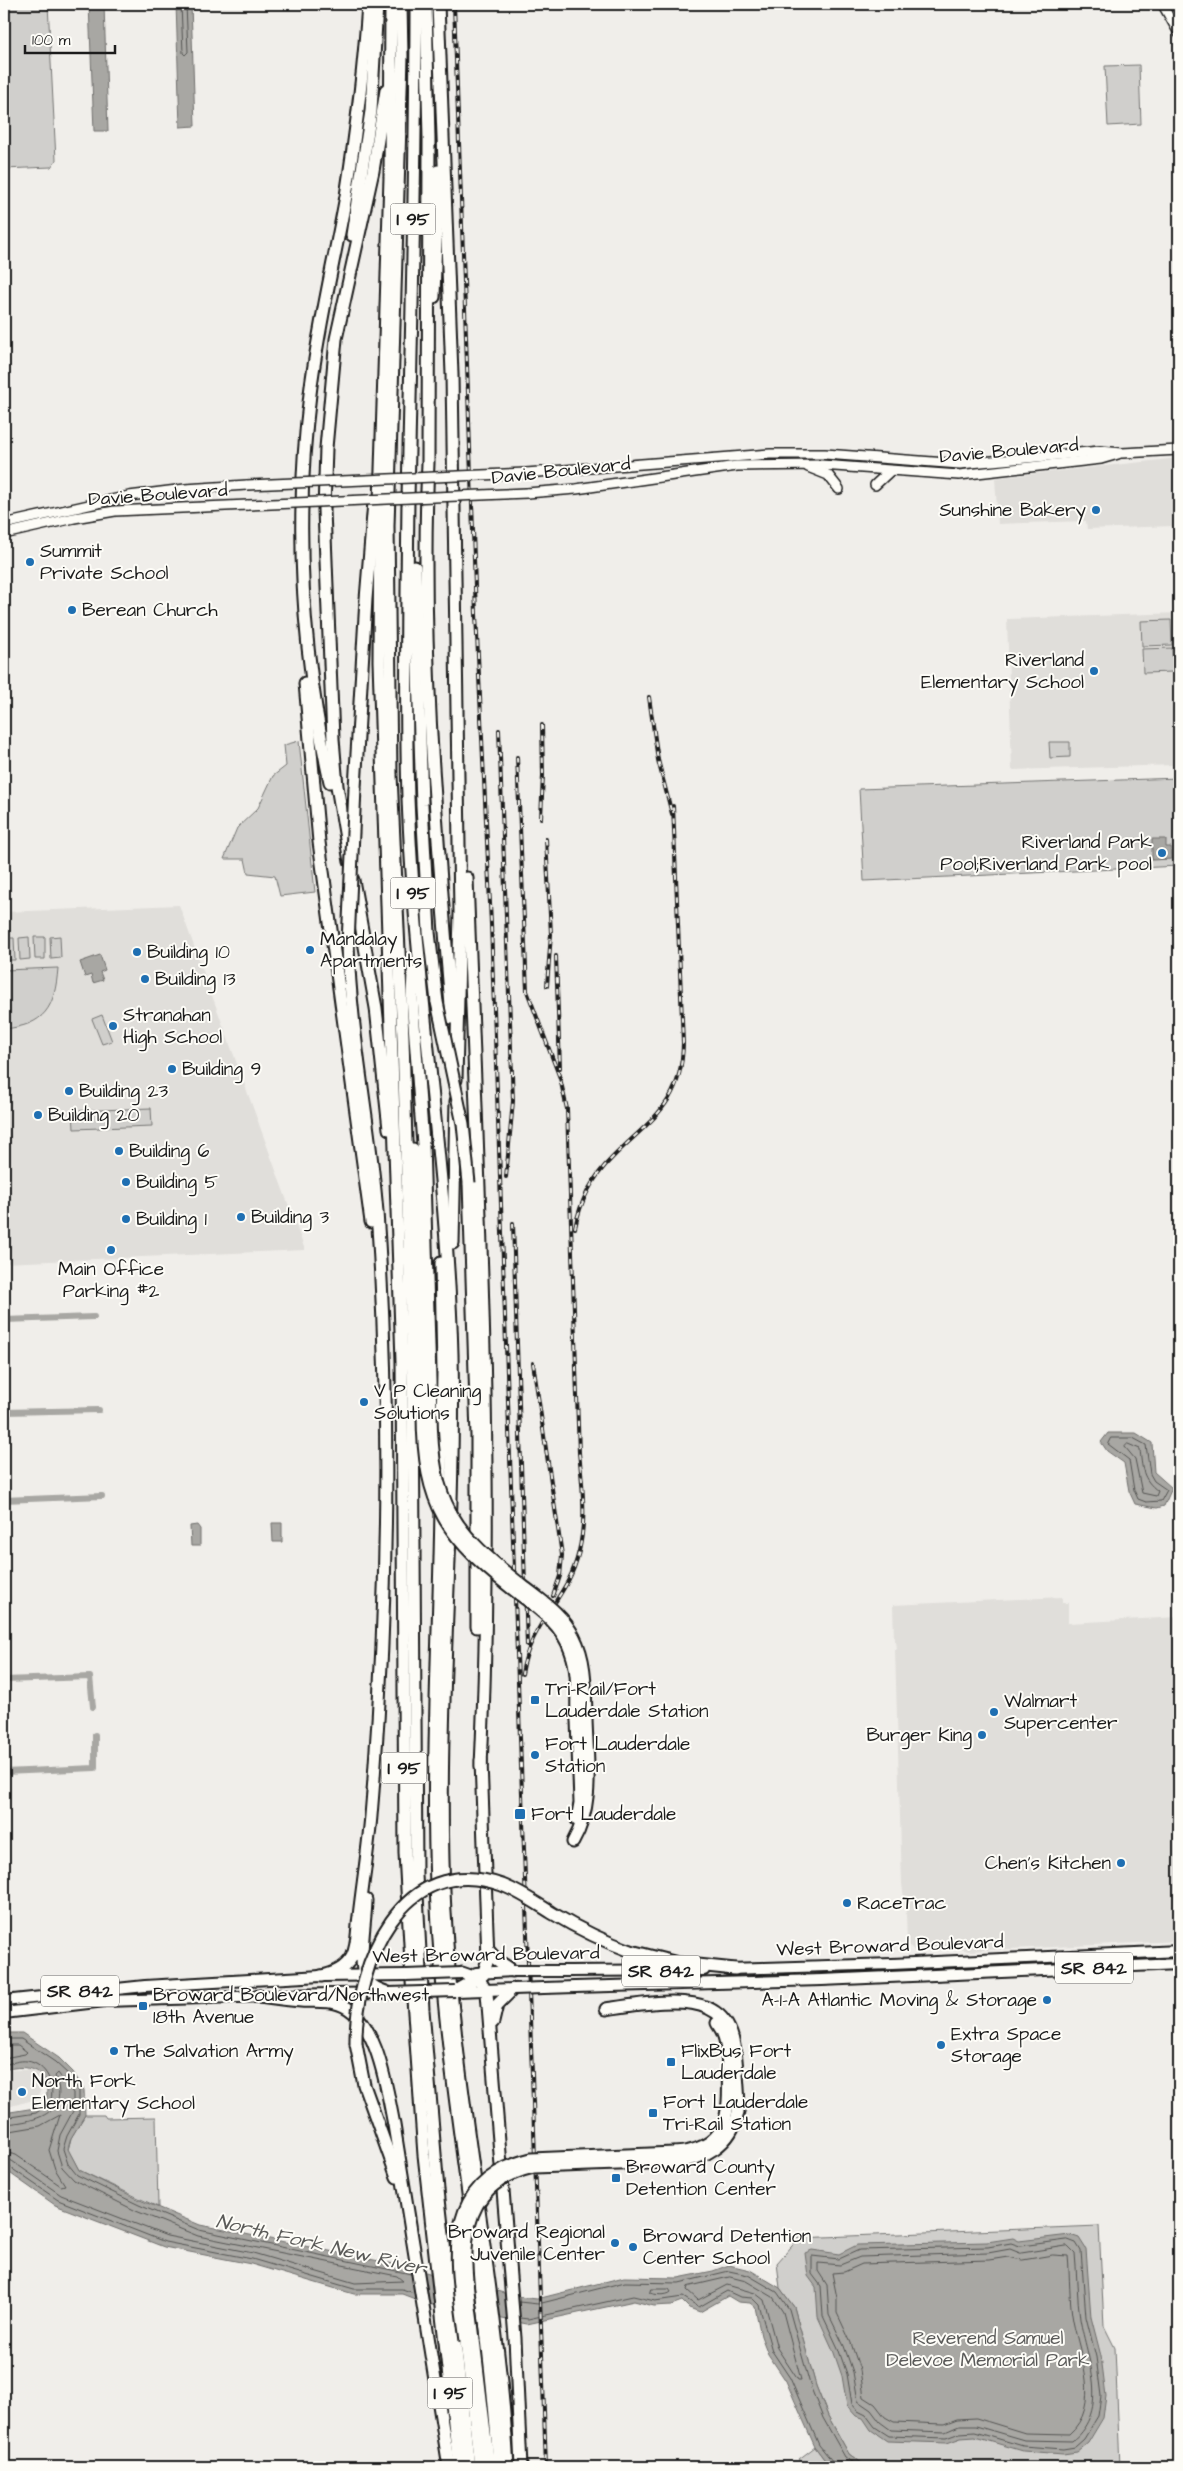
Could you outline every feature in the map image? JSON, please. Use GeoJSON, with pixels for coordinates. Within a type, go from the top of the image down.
{"type":"FeatureCollection","features":[{"type":"Feature","properties":{"kind":"highway"},"geometry":{"type":"LineString","coordinates":[[368,4],[364,59],[349,174],[310,394],[303,470],[302,554],[299,597],[316,817],[370,1218],[382,1326]]}},
{"type":"Feature","properties":{"kind":"highway"},"geometry":{"type":"LineString","coordinates":[[376,4],[374,77],[368,130],[329,393],[324,501],[333,739],[347,846],[376,1008],[397,1196]]}},
{"type":"Feature","properties":{"kind":"highway","name":"I 95"},"geometry":{"type":"LineString","coordinates":[[391,4],[392,56],[380,461],[379,616],[381,756],[404,1436],[405,1853],[412,1999],[434,2251],[459,2467]]}},
{"type":"Feature","properties":{"kind":"highway"},"geometry":{"type":"LineString","coordinates":[[401,4],[402,56],[388,526],[391,784],[402,1038],[413,1392],[416,1875],[426,2055],[452,2326],[469,2467]]}},
{"type":"Feature","properties":{"kind":"highway"},"geometry":{"type":"LineString","coordinates":[[411,4],[412,71],[401,533],[400,708],[403,833],[413,972],[433,1154],[442,1292],[442,1421],[434,1821],[437,1912],[445,2012],[485,2285]]}},
{"type":"Feature","properties":{"kind":"highway","name":"I 95"},"geometry":{"type":"LineString","coordinates":[[416,4],[407,709],[412,862],[420,972],[443,1184],[450,1294],[452,1427],[444,1776],[444,1889],[455,2018],[485,2285],[508,2467]]}},
{"type":"Feature","properties":{"kind":"highway"},"geometry":{"type":"LineString","coordinates":[[426,4],[429,140],[427,541],[434,772],[456,1067]]}},
{"type":"Feature","properties":{"kind":"highway"},"geometry":{"type":"LineString","coordinates":[[438,4],[451,348],[460,935],[456,1067],[455,1206],[450,1294]]}},
{"type":"Feature","properties":{"kind":"highway"},"geometry":{"type":"LineString","coordinates":[[338,326],[370,188],[392,56]]}},
{"type":"Feature","properties":{"kind":"highway"},"geometry":{"type":"LineString","coordinates":[[428,364],[437,257],[440,70]]}},
{"type":"Feature","properties":{"kind":"highway"},"geometry":{"type":"LineString","coordinates":[[321,1976],[339,1970],[349,1962],[353,1954],[366,1869],[378,1749],[384,1624],[386,1478],[382,1326],[375,1193],[351,999],[348,943],[371,518],[380,461]]}},
{"type":"Feature","properties":{"kind":"highway"},"geometry":{"type":"LineString","coordinates":[[409,490],[415,528],[422,805],[429,932],[437,1002],[463,1124],[469,1184],[478,1444],[477,1648],[488,1950],[481,1980],[491,2041],[512,2296],[522,2467]]}},
{"type":"Feature","properties":{"kind":"highway"},"geometry":{"type":"LineString","coordinates":[[302,554],[306,626],[317,713],[332,792],[347,846]]}},
{"type":"Feature","properties":{"kind":"highway"},"geometry":{"type":"LineString","coordinates":[[458,738],[464,784],[487,1432],[487,1530],[481,1766]]}},
{"type":"Feature","properties":{"kind":"highway"},"geometry":{"type":"LineString","coordinates":[[413,972],[412,997],[423,1144],[427,1413],[425,1462],[430,1486],[440,1510],[454,1534],[470,1554],[548,1616],[560,1630],[574,1659],[581,1719],[579,1809],[578,1820],[570,1842]]}},
{"type":"Feature","properties":{"kind":"highway"},"geometry":{"type":"LineString","coordinates":[[402,1038],[418,1219],[427,1413]]}},
{"type":"Feature","properties":{"kind":"highway"},"geometry":{"type":"LineString","coordinates":[[366,1869],[364,1975],[375,1988],[389,1992]]}},
{"type":"Feature","properties":{"kind":"highway"},"geometry":{"type":"LineString","coordinates":[[412,2244],[396,2174],[362,2079],[356,2044],[360,1995],[365,1972],[375,1947],[403,1907],[420,1893],[438,1885],[472,1880],[501,1885],[592,1935],[631,1951],[678,1963],[735,1969]]}},
{"type":"Feature","properties":{"kind":"highway"},"geometry":{"type":"LineString","coordinates":[[488,1950],[497,1960],[513,1971]]}},
{"type":"Feature","properties":{"kind":"highway"},"geometry":{"type":"LineString","coordinates":[[462,1973],[481,1980]]}},
{"type":"Feature","properties":{"kind":"highway"},"geometry":{"type":"LineString","coordinates":[[455,1991],[481,1980]]}},
{"type":"Feature","properties":{"kind":"highway"},"geometry":{"type":"LineString","coordinates":[[491,2041],[495,2008],[513,1989]]}},
{"type":"Feature","properties":{"kind":"highway"},"geometry":{"type":"LineString","coordinates":[[259,1996],[336,2003],[353,2012],[366,2028],[389,2099],[449,2467]]}},
{"type":"Feature","properties":{"kind":"highway"},"geometry":{"type":"LineString","coordinates":[[489,2467],[456,2259],[457,2239],[466,2208],[484,2183],[511,2166],[531,2159],[674,2158],[694,2160],[709,2153],[726,2138],[734,2124],[738,2111],[736,2050],[730,2030],[718,2014],[697,2004],[632,2005],[606,2010]]}},
{"type":"Feature","properties":{"kind":"highway"},"geometry":{"type":"LineString","coordinates":[[660,2010],[689,2008],[707,2015],[722,2030],[727,2052],[729,2102],[724,2123],[715,2137],[702,2147],[674,2158]]}},
{"type":"Feature","properties":{"kind":"highway"},"geometry":{"type":"LineString","coordinates":[[470,2340],[480,2467]]}},
{"type":"Feature","properties":{"kind":"highway"},"geometry":{"type":"LineString","coordinates":[[492,2341],[499,2467]]}},
{"type":"Feature","properties":{"kind":"main road","name":"Davie Boulevard"},"geometry":{"type":"LineString","coordinates":[[4,524],[129,496],[185,488],[526,473],[781,453],[825,454],[966,464],[1100,451],[1122,453],[1179,450]]}},
{"type":"Feature","properties":{"kind":"main road","name":"Davie Boulevard"},"geometry":{"type":"LineString","coordinates":[[4,534],[104,512],[527,493],[576,489],[716,468],[795,464],[959,475],[1101,460],[1122,453]]}},
{"type":"Feature","properties":{"kind":"main road"},"geometry":{"type":"LineString","coordinates":[[959,475],[998,462]]}},
{"type":"Feature","properties":{"kind":"main road"},"geometry":{"type":"LineString","coordinates":[[795,464],[826,474],[838,489]]}},
{"type":"Feature","properties":{"kind":"main road"},"geometry":{"type":"LineString","coordinates":[[936,474],[956,470],[966,464]]}},
{"type":"Feature","properties":{"kind":"main road"},"geometry":{"type":"LineString","coordinates":[[875,485],[890,471]]}},
{"type":"Feature","properties":{"kind":"main road","name":"West Broward Boulevard"},"geometry":{"type":"LineString","coordinates":[[481,1980],[513,1971],[735,1969],[1179,1950]]}},
{"type":"Feature","properties":{"kind":"main road"},"geometry":{"type":"LineString","coordinates":[[1052,1970],[1071,1956]]}},
{"type":"Feature","properties":{"kind":"main road","name":"West Broward Boulevard"},"geometry":{"type":"LineString","coordinates":[[481,1980],[513,1989],[575,1988],[822,1980],[1179,1964]]}},
{"type":"Feature","properties":{"kind":"main road","name":"West Broward Boulevard"},"geometry":{"type":"LineString","coordinates":[[4,2001],[107,1988],[321,1976],[462,1973]]}},
{"type":"Feature","properties":{"kind":"main road","name":"West Broward Boulevard"},"geometry":{"type":"LineString","coordinates":[[4,2014],[105,2001],[455,1991]]}},
{"type":"Feature","properties":{"kind":"main road"},"geometry":{"type":"LineString","coordinates":[[4,2008],[44,2004],[51,1995]]}},
{"type":"Feature","properties":{"kind":"street"},"geometry":{"type":"LineString","coordinates":[[1162,4],[1179,34]]}},
{"type":"Feature","properties":{"kind":"shaded area"},"geometry":{"type":"Polygon","coordinates":[[[1179,458],[1179,537],[1176,537],[1174,526],[1087,529],[1086,521],[998,524],[995,478],[1179,458]]]}},
{"type":"Feature","properties":{"kind":"shaded area","name":"Riverland Elementary School"},"geometry":{"type":"Polygon","coordinates":[[[1179,613],[1179,724],[1175,724],[1176,765],[1012,770],[1007,619],[1179,613]]]}},
{"type":"Feature","properties":{"kind":"shaded area","name":"Stranahan High School"},"geometry":{"type":"Polygon","coordinates":[[[179,905],[305,1250],[4,1263],[4,912],[179,905]]]}},
{"type":"Feature","properties":{"kind":"shaded area"},"geometry":{"type":"Polygon","coordinates":[[[1062,1597],[1062,1603],[1068,1603],[1068,1623],[1179,1617],[1179,1941],[968,1951],[954,1947],[914,1950],[907,1944],[902,1884],[895,1650],[897,1649],[896,1641],[894,1641],[893,1605],[1062,1597]]]}},
{"type":"Feature","properties":{"kind":"shaded area","name":"North Fork Elementary School"},"geometry":{"type":"Polygon","coordinates":[[[4,2070],[37,2070],[43,2085],[37,2099],[4,2108],[4,2070]]]}},
{"type":"Feature","properties":{"kind":"green space"},"geometry":{"type":"Polygon","coordinates":[[[4,4],[48,4],[56,160],[51,167],[4,169],[4,4]]]}},
{"type":"Feature","properties":{"kind":"green space"},"geometry":{"type":"Polygon","coordinates":[[[1139,65],[1141,124],[1108,126],[1105,66],[1139,65]]]}},
{"type":"Feature","properties":{"kind":"green space"},"geometry":{"type":"Polygon","coordinates":[[[1171,620],[1172,645],[1142,646],[1141,621],[1171,620]]]}},
{"type":"Feature","properties":{"kind":"green space"},"geometry":{"type":"Polygon","coordinates":[[[1172,648],[1173,672],[1143,673],[1142,649],[1172,648]]]}},
{"type":"Feature","properties":{"kind":"green space"},"geometry":{"type":"Polygon","coordinates":[[[299,741],[315,892],[280,896],[275,876],[248,873],[245,859],[224,859],[237,828],[258,808],[273,776],[286,766],[284,745],[299,741]]]}},
{"type":"Feature","properties":{"kind":"green space"},"geometry":{"type":"Polygon","coordinates":[[[1049,742],[1070,742],[1070,757],[1050,758],[1049,742]]]}},
{"type":"Feature","properties":{"kind":"green space"},"geometry":{"type":"Polygon","coordinates":[[[1179,778],[1179,866],[864,881],[859,789],[1179,778]]]}},
{"type":"Feature","properties":{"kind":"green space"},"geometry":{"type":"Polygon","coordinates":[[[60,936],[61,958],[51,959],[50,937],[60,936]]]}},
{"type":"Feature","properties":{"kind":"green space"},"geometry":{"type":"Polygon","coordinates":[[[29,937],[30,959],[20,960],[19,938],[29,937]]]}},
{"type":"Feature","properties":{"kind":"green space"},"geometry":{"type":"Polygon","coordinates":[[[34,937],[45,937],[45,959],[35,959],[34,937]]]}},
{"type":"Feature","properties":{"kind":"green space"},"geometry":{"type":"Polygon","coordinates":[[[4,938],[14,938],[15,960],[4,960],[4,938]]]}},
{"type":"Feature","properties":{"kind":"green space"},"geometry":{"type":"Polygon","coordinates":[[[58,968],[54,994],[45,1012],[29,1023],[4,1029],[4,970],[58,968]]]}},
{"type":"Feature","properties":{"kind":"green space"},"geometry":{"type":"Polygon","coordinates":[[[102,1015],[112,1041],[102,1044],[92,1019],[102,1015]]]}},
{"type":"Feature","properties":{"kind":"green space"},"geometry":{"type":"Polygon","coordinates":[[[151,1108],[152,1126],[74,1129],[73,1111],[151,1108]]]}},
{"type":"Feature","properties":{"kind":"green space"},"geometry":{"type":"Polygon","coordinates":[[[85,2115],[104,2115],[106,2118],[156,2117],[158,2207],[79,2170],[68,2150],[71,2138],[85,2115]]]}},
{"type":"Feature","properties":{"kind":"green space","name":"Reverend Samuel Delevoe Memorial Park"},"geometry":{"type":"Polygon","coordinates":[[[1099,2226],[1104,2326],[1115,2348],[1120,2467],[881,2467],[863,2464],[849,2454],[828,2416],[816,2386],[794,2307],[780,2288],[777,2263],[799,2238],[1099,2226]]]}},
{"type":"Feature","properties":{"kind":"green space"},"geometry":{"type":"Polygon","coordinates":[[[815,2447],[830,2467],[806,2467],[799,2459],[815,2447]]]}},
{"type":"Feature","properties":{"kind":"water"},"geometry":{"type":"Polygon","coordinates":[[[89,4],[104,4],[108,131],[94,131],[89,4]]]}},
{"type":"Feature","properties":{"kind":"water"},"geometry":{"type":"Polygon","coordinates":[[[176,4],[191,4],[195,126],[180,127],[176,4]]]}},
{"type":"Feature","properties":{"kind":"water","name":"Riverland Park Pool;Riverland Park pool"},"geometry":{"type":"Polygon","coordinates":[[[1152,839],[1166,839],[1166,847],[1171,847],[1172,859],[1152,860],[1152,839]]]}},
{"type":"Feature","properties":{"kind":"water"},"geometry":{"type":"Polygon","coordinates":[[[100,955],[105,970],[100,972],[103,980],[93,983],[91,975],[85,977],[80,962],[100,955]]]}},
{"type":"Feature","properties":{"kind":"water"},"geometry":{"type":"Polygon","coordinates":[[[1108,1433],[1136,1433],[1152,1443],[1154,1472],[1172,1488],[1164,1506],[1157,1508],[1135,1504],[1129,1491],[1124,1463],[1107,1451],[1101,1442],[1108,1433]]]}},
{"type":"Feature","properties":{"kind":"water"},"geometry":{"type":"Polygon","coordinates":[[[272,1523],[282,1523],[282,1542],[273,1542],[272,1523]]]}},
{"type":"Feature","properties":{"kind":"water"},"geometry":{"type":"Polygon","coordinates":[[[197,1525],[200,1529],[200,1546],[191,1546],[190,1526],[197,1525]]]}},
{"type":"Feature","properties":{"kind":"water","name":"North Fork New River"},"geometry":{"type":"Polygon","coordinates":[[[6,2033],[22,2033],[59,2058],[73,2072],[84,2090],[85,2115],[71,2138],[68,2149],[79,2170],[140,2200],[200,2225],[399,2265],[519,2297],[537,2299],[624,2277],[678,2278],[713,2271],[729,2265],[750,2270],[780,2288],[794,2307],[816,2386],[828,2416],[849,2454],[863,2464],[881,2467],[830,2467],[815,2447],[786,2381],[768,2354],[761,2336],[755,2307],[750,2303],[738,2302],[728,2296],[700,2312],[689,2308],[682,2301],[671,2305],[654,2306],[634,2301],[527,2324],[428,2304],[402,2294],[354,2294],[251,2264],[164,2247],[55,2205],[4,2169],[4,2113],[35,2108],[46,2100],[47,2090],[42,2075],[37,2071],[22,2068],[4,2070],[4,2035],[6,2033]]]}},
{"type":"Feature","properties":{"kind":"water","name":"Reverend Samuel Delevoe Memorial Park"},"geometry":{"type":"Polygon","coordinates":[[[1070,2235],[1079,2238],[1086,2249],[1091,2317],[1101,2356],[1106,2396],[1103,2418],[1088,2443],[1077,2452],[1063,2454],[1023,2451],[975,2437],[961,2438],[947,2443],[887,2441],[871,2430],[863,2418],[856,2416],[847,2406],[842,2376],[818,2317],[816,2287],[808,2276],[805,2253],[812,2250],[839,2254],[857,2245],[987,2242],[1013,2238],[1019,2241],[1070,2235]]]}},
{"type":"Feature","properties":{"kind":"waterway"},"geometry":{"type":"LineString","coordinates":[[4,1320],[94,1317]]}},
{"type":"Feature","properties":{"kind":"waterway"},"geometry":{"type":"LineString","coordinates":[[4,1412],[99,1410]]}},
{"type":"Feature","properties":{"kind":"waterway"},"geometry":{"type":"LineString","coordinates":[[4,1500],[102,1496]]}},
{"type":"Feature","properties":{"kind":"waterway"},"geometry":{"type":"LineString","coordinates":[[4,1680],[90,1677],[93,1707]]}},
{"type":"Feature","properties":{"kind":"waterway"},"geometry":{"type":"LineString","coordinates":[[4,1772],[95,1768],[95,1735]]}},
{"type":"Feature","properties":{"kind":"railway"},"geometry":{"type":"LineString","coordinates":[[454,4],[476,614],[491,924],[546,2467]]}},
{"type":"Feature","properties":{"kind":"railway"},"geometry":{"type":"LineString","coordinates":[[649,697],[658,760],[672,814]]}},
{"type":"Feature","properties":{"kind":"railway"},"geometry":{"type":"LineString","coordinates":[[541,818],[543,775],[542,725]]}},
{"type":"Feature","properties":{"kind":"railway"},"geometry":{"type":"LineString","coordinates":[[499,730],[513,1101],[506,1177]]}},
{"type":"Feature","properties":{"kind":"railway"},"geometry":{"type":"LineString","coordinates":[[517,757],[527,991],[560,1078],[567,1109],[579,1453],[583,1502],[582,1534],[575,1566],[561,1593],[534,1636],[522,1674]]}},
{"type":"Feature","properties":{"kind":"railway"},"geometry":{"type":"LineString","coordinates":[[575,1228],[588,1190],[599,1173],[651,1121],[670,1096],[677,1082],[683,1043],[673,806]]}},
{"type":"Feature","properties":{"kind":"railway"},"geometry":{"type":"LineString","coordinates":[[546,839],[551,934],[547,986]]}},
{"type":"Feature","properties":{"kind":"railway"},"geometry":{"type":"LineString","coordinates":[[556,956],[560,1068]]}},
{"type":"Feature","properties":{"kind":"railway"},"geometry":{"type":"LineString","coordinates":[[513,1223],[527,1645]]}},
{"type":"Feature","properties":{"kind":"railway"},"geometry":{"type":"LineString","coordinates":[[533,1363],[562,1555],[560,1576],[553,1596]]}},
{"type":"Feature","properties":{"kind":"place","name":"Sunshine Bakery"},"geometry":{"type":"Point","coordinates":[1096,510]}},
{"type":"Feature","properties":{"kind":"place","name":"Summit Private School"},"geometry":{"type":"Point","coordinates":[30,562]}},
{"type":"Feature","properties":{"kind":"place","name":"Berean Church"},"geometry":{"type":"Point","coordinates":[72,610]}},
{"type":"Feature","properties":{"kind":"place","name":"Riverland Elementary School"},"geometry":{"type":"Point","coordinates":[1094,671]}},
{"type":"Feature","properties":{"kind":"place","name":"Riverland Park Pool;Riverland Park pool"},"geometry":{"type":"Point","coordinates":[1162,853]}},
{"type":"Feature","properties":{"kind":"place","name":"Mandalay Apartments"},"geometry":{"type":"Point","coordinates":[310,950]}},
{"type":"Feature","properties":{"kind":"place","name":"Building 10"},"geometry":{"type":"Point","coordinates":[137,952]}},
{"type":"Feature","properties":{"kind":"place","name":"Building 13"},"geometry":{"type":"Point","coordinates":[145,979]}},
{"type":"Feature","properties":{"kind":"place","name":"Stranahan High School"},"geometry":{"type":"Point","coordinates":[113,1026]}},
{"type":"Feature","properties":{"kind":"place","name":"Building 9"},"geometry":{"type":"Point","coordinates":[172,1069]}},
{"type":"Feature","properties":{"kind":"place","name":"Building 23"},"geometry":{"type":"Point","coordinates":[69,1091]}},
{"type":"Feature","properties":{"kind":"place","name":"Building 20"},"geometry":{"type":"Point","coordinates":[38,1115]}},
{"type":"Feature","properties":{"kind":"place","name":"Building 6"},"geometry":{"type":"Point","coordinates":[119,1151]}},
{"type":"Feature","properties":{"kind":"place","name":"Building 5"},"geometry":{"type":"Point","coordinates":[126,1182]}},
{"type":"Feature","properties":{"kind":"place","name":"Building 3"},"geometry":{"type":"Point","coordinates":[241,1217]}},
{"type":"Feature","properties":{"kind":"place","name":"Building 1"},"geometry":{"type":"Point","coordinates":[126,1219]}},
{"type":"Feature","properties":{"kind":"place","name":"Main Office Parking #2"},"geometry":{"type":"Point","coordinates":[111,1250]}},
{"type":"Feature","properties":{"kind":"place","name":"V P Cleaning Solutions"},"geometry":{"type":"Point","coordinates":[364,1402]}},
{"type":"Feature","properties":{"kind":"place","name":"Tri-Rail/Fort Lauderdale Station"},"geometry":{"type":"Point","coordinates":[535,1700]}},
{"type":"Feature","properties":{"kind":"place","name":"Walmart Supercenter"},"geometry":{"type":"Point","coordinates":[994,1712]}},
{"type":"Feature","properties":{"kind":"place","name":"Burger King"},"geometry":{"type":"Point","coordinates":[982,1735]}},
{"type":"Feature","properties":{"kind":"place","name":"Fort Lauderdale Station"},"geometry":{"type":"Point","coordinates":[535,1755]}},
{"type":"Feature","properties":{"kind":"place","name":"Fort Lauderdale"},"geometry":{"type":"Point","coordinates":[520,1814]}},
{"type":"Feature","properties":{"kind":"place","name":"Chen's Kitchen"},"geometry":{"type":"Point","coordinates":[1121,1863]}},
{"type":"Feature","properties":{"kind":"place","name":"RaceTrac"},"geometry":{"type":"Point","coordinates":[847,1903]}},
{"type":"Feature","properties":{"kind":"place","name":"A-1-A Atlantic Moving & Storage"},"geometry":{"type":"Point","coordinates":[1047,2000]}},
{"type":"Feature","properties":{"kind":"place","name":"Broward Boulevard/Northwest 18th Avenue"},"geometry":{"type":"Point","coordinates":[143,2006]}},
{"type":"Feature","properties":{"kind":"place","name":"Extra Space Storage"},"geometry":{"type":"Point","coordinates":[941,2045]}},
{"type":"Feature","properties":{"kind":"place","name":"The Salvation Army"},"geometry":{"type":"Point","coordinates":[114,2051]}},
{"type":"Feature","properties":{"kind":"place","name":"FlixBus Fort Lauderdale"},"geometry":{"type":"Point","coordinates":[671,2062]}},
{"type":"Feature","properties":{"kind":"place","name":"North Fork Elementary School"},"geometry":{"type":"Point","coordinates":[22,2092]}},
{"type":"Feature","properties":{"kind":"place","name":"Fort Lauderdale Tri-Rail Station"},"geometry":{"type":"Point","coordinates":[653,2113]}},
{"type":"Feature","properties":{"kind":"place","name":"Broward County Detention Center"},"geometry":{"type":"Point","coordinates":[616,2178]}},
{"type":"Feature","properties":{"kind":"place","name":"Broward Regional Juvenile Center"},"geometry":{"type":"Point","coordinates":[615,2243]}},
{"type":"Feature","properties":{"kind":"place","name":"Broward Detention Center School"},"geometry":{"type":"Point","coordinates":[633,2247]}}]}
